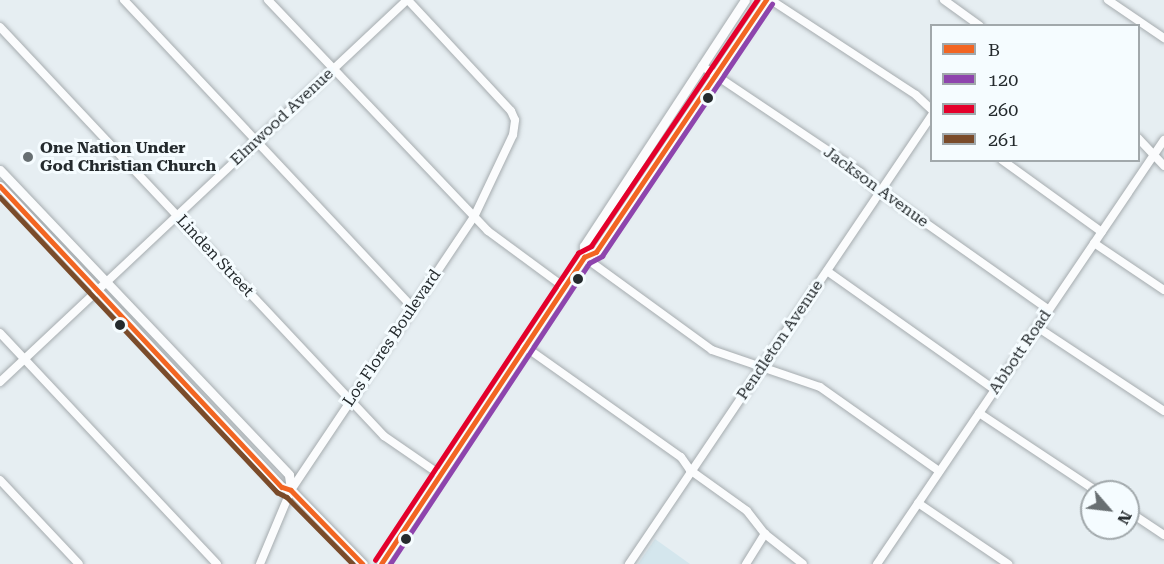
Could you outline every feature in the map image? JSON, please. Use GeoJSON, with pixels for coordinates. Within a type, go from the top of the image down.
{"type":"FeatureCollection","features":[{"type":"Feature","properties":{"kind":"main road"},"geometry":{"type":"LineString","coordinates":[[584,257],[584,246],[745,0]]}},
{"type":"Feature","properties":{"kind":"main road"},"geometry":{"type":"LineString","coordinates":[[381,564],[584,257],[596,252],[766,0]]}},
{"type":"Feature","properties":{"kind":"main road"},"geometry":{"type":"LineString","coordinates":[[0,170],[289,475],[291,490]]}},
{"type":"Feature","properties":{"kind":"main road"},"geometry":{"type":"LineString","coordinates":[[0,186],[282,487],[291,490],[363,564]]}},
{"type":"Feature","properties":{"kind":"street"},"geometry":{"type":"LineString","coordinates":[[124,0],[411,307]]}},
{"type":"Feature","properties":{"kind":"street"},"geometry":{"type":"LineString","coordinates":[[267,0],[474,217],[509,249],[564,287]]}},
{"type":"Feature","properties":{"kind":"street","name":"Elmwood Avenue"},"geometry":{"type":"LineString","coordinates":[[0,382],[407,0]]}},
{"type":"Feature","properties":{"kind":"street","name":"Los Flores Boulevard"},"geometry":{"type":"LineString","coordinates":[[260,564],[291,490],[411,307],[474,217],[513,135],[515,120],[511,111],[407,0]]}},
{"type":"Feature","properties":{"kind":"street"},"geometry":{"type":"LineString","coordinates":[[771,0],[916,95],[930,108]]}},
{"type":"Feature","properties":{"kind":"street"},"geometry":{"type":"LineString","coordinates":[[944,0],[977,24]]}},
{"type":"Feature","properties":{"kind":"street"},"geometry":{"type":"LineString","coordinates":[[1108,0],[1164,38]]}},
{"type":"Feature","properties":{"kind":"street","name":"Linden Street"},"geometry":{"type":"LineString","coordinates":[[0,27],[384,436],[439,474]]}},
{"type":"Feature","properties":{"kind":"street","name":"Jackson Avenue"},"geometry":{"type":"LineString","coordinates":[[702,66],[861,173],[879,190],[1049,310]]}},
{"type":"Feature","properties":{"kind":"street","name":"Pendleton Avenue"},"geometry":{"type":"LineString","coordinates":[[629,564],[690,470],[930,118]]}},
{"type":"Feature","properties":{"kind":"street"},"geometry":{"type":"LineString","coordinates":[[1140,140],[1164,166]]}},
{"type":"Feature","properties":{"kind":"street","name":"Abbott Road"},"geometry":{"type":"LineString","coordinates":[[876,564],[1164,140]]}},
{"type":"Feature","properties":{"kind":"street"},"geometry":{"type":"LineString","coordinates":[[1005,162],[1102,232]]}},
{"type":"Feature","properties":{"kind":"street"},"geometry":{"type":"LineString","coordinates":[[1094,243],[1164,290]]}},
{"type":"Feature","properties":{"kind":"street"},"geometry":{"type":"LineString","coordinates":[[584,257],[712,350],[820,387],[939,471]]}},
{"type":"Feature","properties":{"kind":"street"},"geometry":{"type":"LineString","coordinates":[[827,271],[995,390]]}},
{"type":"Feature","properties":{"kind":"street"},"geometry":{"type":"LineString","coordinates":[[1037,327],[1164,411]]}},
{"type":"Feature","properties":{"kind":"street"},"geometry":{"type":"LineString","coordinates":[[0,333],[217,564]]}},
{"type":"Feature","properties":{"kind":"street"},"geometry":{"type":"LineString","coordinates":[[524,346],[681,457],[690,470],[747,511],[765,534],[803,564]]}},
{"type":"Feature","properties":{"kind":"street"},"geometry":{"type":"LineString","coordinates":[[979,413],[1080,480]]}},
{"type":"Feature","properties":{"kind":"street"},"geometry":{"type":"LineString","coordinates":[[0,480],[79,564]]}},
{"type":"Feature","properties":{"kind":"street"},"geometry":{"type":"LineString","coordinates":[[918,503],[1008,564]]}},
{"type":"Feature","properties":{"kind":"street"},"geometry":{"type":"LineString","coordinates":[[1140,520],[1164,535]]}},
{"type":"Feature","properties":{"kind":"street"},"geometry":{"type":"LineString","coordinates":[[746,564],[765,534]]}},
{"type":"Feature","properties":{"kind":"shaded area"},"geometry":{"type":"Polygon","coordinates":[[[655,539],[690,564],[638,564],[655,539]]]}},
{"type":"Feature","properties":{"kind":"transit line","name":"260"},"geometry":{"type":"LineString","coordinates":[[375,560],[578,253],[591,246],[757,0]]}},
{"type":"Feature","properties":{"kind":"transit line","name":"B"},"geometry":{"type":"LineString","coordinates":[[381,564],[584,257],[596,252],[766,0]]}},
{"type":"Feature","properties":{"kind":"transit line","name":"120"},"geometry":{"type":"LineString","coordinates":[[390,564],[589,263],[602,256],[772,4]]}},
{"type":"Feature","properties":{"kind":"transit line","name":"B"},"geometry":{"type":"LineString","coordinates":[[0,186],[282,487],[291,490],[363,564]]}},
{"type":"Feature","properties":{"kind":"transit line","name":"261"},"geometry":{"type":"LineString","coordinates":[[0,197],[277,492],[287,497],[353,564]]}},
{"type":"Feature","properties":{"kind":"place","name":"One Nation Under God Christian Church"},"geometry":{"type":"Point","coordinates":[28,157]}}]}
